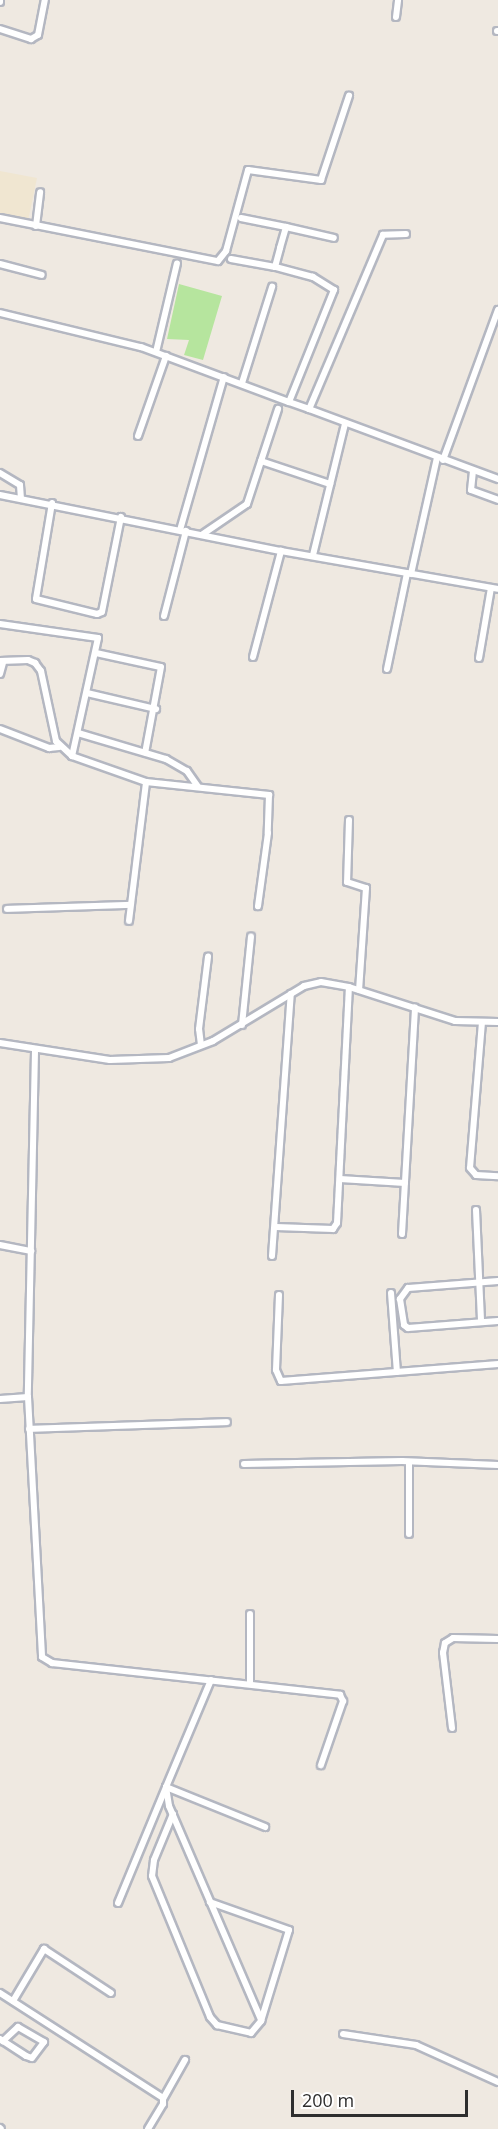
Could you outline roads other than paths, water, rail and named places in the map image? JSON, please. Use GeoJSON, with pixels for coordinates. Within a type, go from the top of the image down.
{"type":"FeatureCollection","features":[{"type":"Feature","properties":{"kind":"street"},"geometry":{"type":"LineString","coordinates":[[0,29],[31,39],[38,35],[45,0]]}},
{"type":"Feature","properties":{"kind":"street"},"geometry":{"type":"LineString","coordinates":[[396,17],[398,0]]}},
{"type":"Feature","properties":{"kind":"street"},"geometry":{"type":"LineString","coordinates":[[0,218],[218,261],[226,251],[248,170],[321,180],[349,96]]}},
{"type":"Feature","properties":{"kind":"street"},"geometry":{"type":"LineString","coordinates":[[36,226],[40,192]]}},
{"type":"Feature","properties":{"kind":"street"},"geometry":{"type":"LineString","coordinates":[[241,218],[334,238]]}},
{"type":"Feature","properties":{"kind":"street"},"geometry":{"type":"LineString","coordinates":[[275,267],[286,226]]}},
{"type":"Feature","properties":{"kind":"street"},"geometry":{"type":"LineString","coordinates":[[309,409],[383,235],[406,234]]}},
{"type":"Feature","properties":{"kind":"street"},"geometry":{"type":"LineString","coordinates":[[231,259],[275,267],[320,280],[334,290],[289,402]]}},
{"type":"Feature","properties":{"kind":"street"},"geometry":{"type":"LineString","coordinates":[[156,352],[177,263]]}},
{"type":"Feature","properties":{"kind":"street"},"geometry":{"type":"LineString","coordinates":[[0,264],[42,275]]}},
{"type":"Feature","properties":{"kind":"street"},"geometry":{"type":"LineString","coordinates":[[242,383],[272,287]]}},
{"type":"Feature","properties":{"kind":"street"},"geometry":{"type":"LineString","coordinates":[[387,669],[409,574],[440,459],[498,310]]}},
{"type":"Feature","properties":{"kind":"street"},"geometry":{"type":"LineString","coordinates":[[0,313],[156,352],[498,479]]}},
{"type":"Feature","properties":{"kind":"street"},"geometry":{"type":"LineString","coordinates":[[138,436],[166,356]]}},
{"type":"Feature","properties":{"kind":"street"},"geometry":{"type":"LineString","coordinates":[[164,616],[183,530],[224,377]]}},
{"type":"Feature","properties":{"kind":"street"},"geometry":{"type":"LineString","coordinates":[[203,534],[247,504],[278,409]]}},
{"type":"Feature","properties":{"kind":"street"},"geometry":{"type":"LineString","coordinates":[[313,555],[345,424]]}},
{"type":"Feature","properties":{"kind":"street"},"geometry":{"type":"LineString","coordinates":[[261,461],[330,484]]}},
{"type":"Feature","properties":{"kind":"street"},"geometry":{"type":"LineString","coordinates":[[473,471],[471,490],[498,500]]}},
{"type":"Feature","properties":{"kind":"street"},"geometry":{"type":"LineString","coordinates":[[0,473],[20,485],[21,498]]}},
{"type":"Feature","properties":{"kind":"street"},"geometry":{"type":"LineString","coordinates":[[0,495],[52,503],[281,551],[494,589],[479,658]]}},
{"type":"Feature","properties":{"kind":"street"},"geometry":{"type":"LineString","coordinates":[[52,503],[36,599],[97,614],[102,612],[121,517]]}},
{"type":"Feature","properties":{"kind":"street"},"geometry":{"type":"LineString","coordinates":[[253,657],[281,551]]}},
{"type":"Feature","properties":{"kind":"street"},"geometry":{"type":"LineString","coordinates":[[0,624],[94,636],[98,640],[72,756]]}},
{"type":"Feature","properties":{"kind":"street"},"geometry":{"type":"LineString","coordinates":[[96,653],[159,665],[162,672],[145,753]]}},
{"type":"Feature","properties":{"kind":"street"},"geometry":{"type":"LineString","coordinates":[[0,674],[2,662],[28,660],[40,671],[59,747]]}},
{"type":"Feature","properties":{"kind":"street"},"geometry":{"type":"LineString","coordinates":[[87,693],[156,709]]}},
{"type":"Feature","properties":{"kind":"street"},"geometry":{"type":"LineString","coordinates":[[0,729],[49,748],[59,747],[72,756],[146,782],[268,795],[268,833],[258,906]]}},
{"type":"Feature","properties":{"kind":"street"},"geometry":{"type":"LineString","coordinates":[[78,733],[177,764],[193,777],[198,787]]}},
{"type":"Feature","properties":{"kind":"street"},"geometry":{"type":"LineString","coordinates":[[129,921],[146,782]]}},
{"type":"Feature","properties":{"kind":"street"},"geometry":{"type":"LineString","coordinates":[[349,820],[347,882],[366,888],[358,990]]}},
{"type":"Feature","properties":{"kind":"street"},"geometry":{"type":"LineString","coordinates":[[7,909],[130,905]]}},
{"type":"Feature","properties":{"kind":"street"},"geometry":{"type":"LineString","coordinates":[[242,1025],[251,936]]}},
{"type":"Feature","properties":{"kind":"street"},"geometry":{"type":"LineString","coordinates":[[201,1045],[199,1029],[208,957]]}},
{"type":"Feature","properties":{"kind":"street"},"geometry":{"type":"LineString","coordinates":[[0,1043],[35,1051],[148,1062],[201,1045],[242,1025],[312,982],[350,987],[455,1021],[498,1022]]}},
{"type":"Feature","properties":{"kind":"street"},"geometry":{"type":"LineString","coordinates":[[276,1227],[336,1227],[350,987]]}},
{"type":"Feature","properties":{"kind":"street"},"geometry":{"type":"LineString","coordinates":[[272,1256],[276,1227],[291,994]]}},
{"type":"Feature","properties":{"kind":"street"},"geometry":{"type":"LineString","coordinates":[[402,1234],[415,1007]]}},
{"type":"Feature","properties":{"kind":"street"},"geometry":{"type":"LineString","coordinates":[[482,1022],[470,1168],[476,1175],[498,1176]]}},
{"type":"Feature","properties":{"kind":"street"},"geometry":{"type":"LineString","coordinates":[[35,1051],[28,1397],[42,1657],[52,1663],[250,1684],[342,1697],[321,1765]]}},
{"type":"Feature","properties":{"kind":"street"},"geometry":{"type":"LineString","coordinates":[[340,1179],[405,1183]]}},
{"type":"Feature","properties":{"kind":"street"},"geometry":{"type":"LineString","coordinates":[[476,1210],[477,1283],[481,1322]]}},
{"type":"Feature","properties":{"kind":"street"},"geometry":{"type":"LineString","coordinates":[[0,1245],[31,1251]]}},
{"type":"Feature","properties":{"kind":"street"},"geometry":{"type":"LineString","coordinates":[[498,1281],[408,1288],[400,1299],[404,1325],[408,1328],[498,1321]]}},
{"type":"Feature","properties":{"kind":"street"},"geometry":{"type":"LineString","coordinates":[[391,1293],[397,1372]]}},
{"type":"Feature","properties":{"kind":"street"},"geometry":{"type":"LineString","coordinates":[[279,1295],[276,1370],[281,1381],[498,1364]]}},
{"type":"Feature","properties":{"kind":"street"},"geometry":{"type":"LineString","coordinates":[[0,1399],[28,1397]]}},
{"type":"Feature","properties":{"kind":"street"},"geometry":{"type":"LineString","coordinates":[[29,1429],[227,1422]]}},
{"type":"Feature","properties":{"kind":"street"},"geometry":{"type":"LineString","coordinates":[[409,1462],[409,1534]]}},
{"type":"Feature","properties":{"kind":"street"},"geometry":{"type":"LineString","coordinates":[[244,1464],[409,1462],[498,1465]]}},
{"type":"Feature","properties":{"kind":"street"},"geometry":{"type":"LineString","coordinates":[[250,1614],[250,1684]]}},
{"type":"Feature","properties":{"kind":"street"},"geometry":{"type":"LineString","coordinates":[[453,1728],[443,1653],[445,1643],[453,1638],[498,1639]]}},
{"type":"Feature","properties":{"kind":"street"},"geometry":{"type":"LineString","coordinates":[[118,1903],[211,1680]]}},
{"type":"Feature","properties":{"kind":"street"},"geometry":{"type":"LineString","coordinates":[[166,1787],[172,1814],[261,2021]]}},
{"type":"Feature","properties":{"kind":"street"},"geometry":{"type":"LineString","coordinates":[[166,1787],[265,1827]]}},
{"type":"Feature","properties":{"kind":"street"},"geometry":{"type":"LineString","coordinates":[[172,1814],[154,1860],[152,1876],[210,2017],[217,2025],[246,2034],[255,2031],[261,2021],[289,1930],[210,1902]]}},
{"type":"Feature","properties":{"kind":"street"},"geometry":{"type":"LineString","coordinates":[[13,2001],[44,1948],[111,1993]]}},
{"type":"Feature","properties":{"kind":"street"},"geometry":{"type":"LineString","coordinates":[[0,1993],[163,2099]]}},
{"type":"Feature","properties":{"kind":"street"},"geometry":{"type":"LineString","coordinates":[[18,2027],[44,2042],[34,2058],[1,2040],[18,2027]]}},
{"type":"Feature","properties":{"kind":"street"},"geometry":{"type":"LineString","coordinates":[[343,2034],[416,2045],[498,2082]]}},
{"type":"Feature","properties":{"kind":"street"},"geometry":{"type":"LineString","coordinates":[[148,2129],[185,2060]]}}]}
